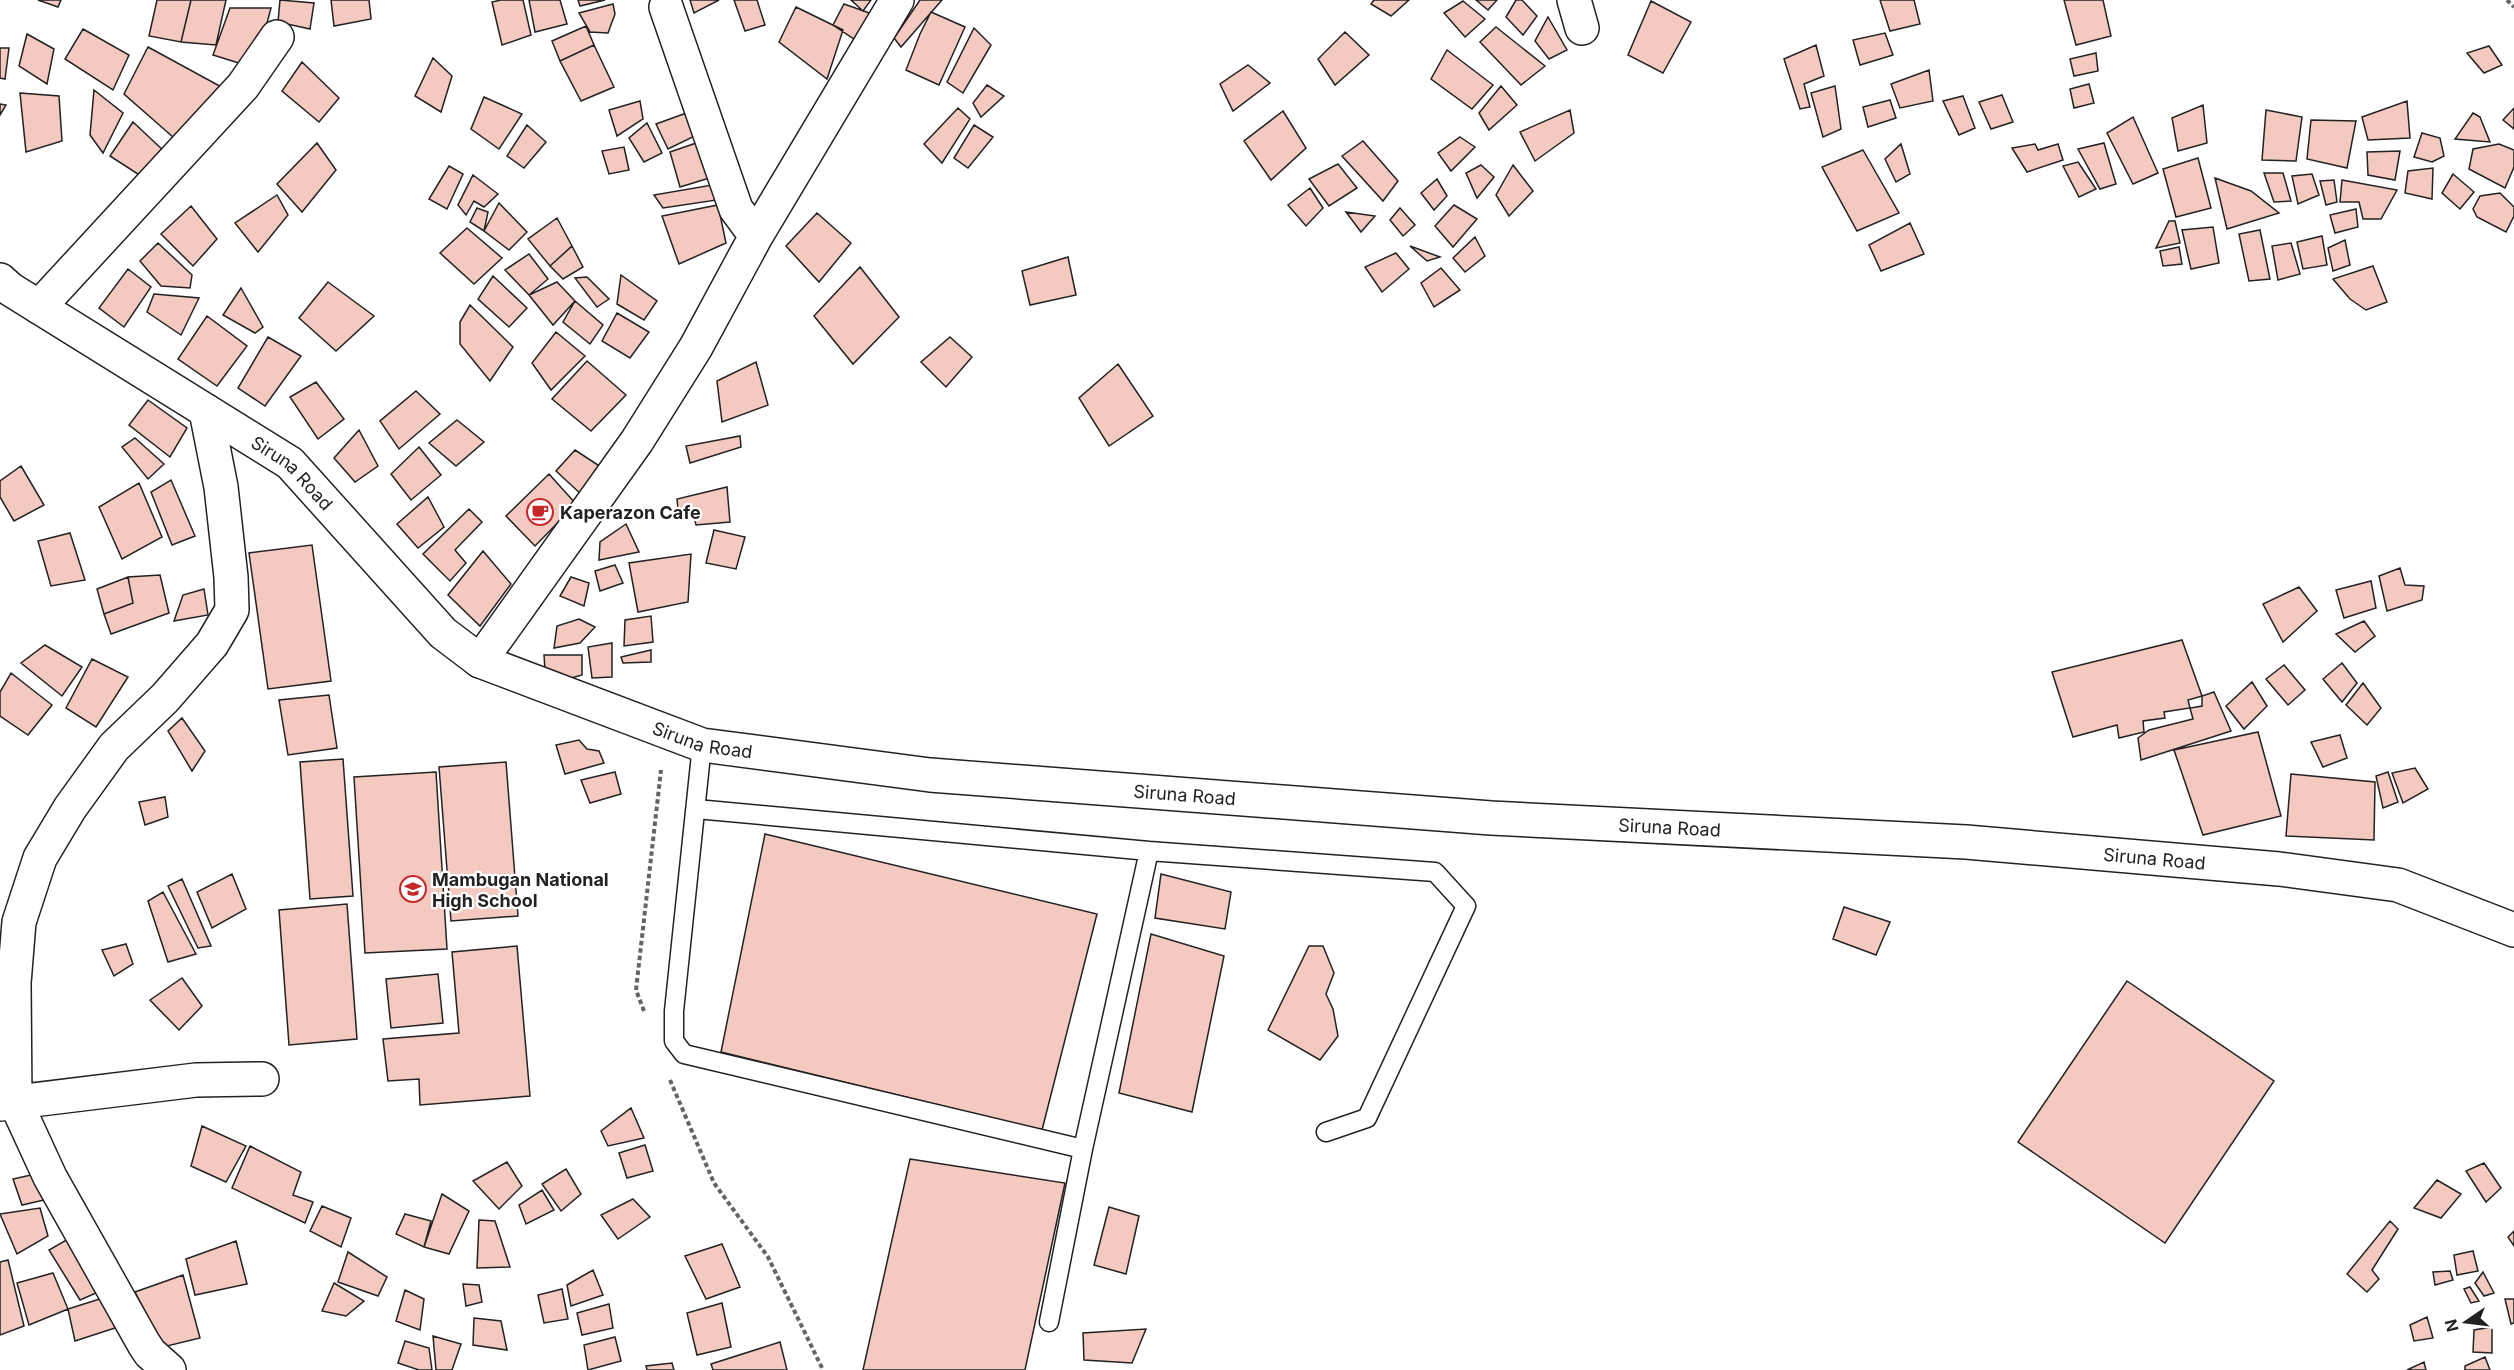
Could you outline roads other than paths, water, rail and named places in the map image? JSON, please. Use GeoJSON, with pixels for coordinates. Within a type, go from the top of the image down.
{"type":"FeatureCollection","features":[{"type":"Feature","properties":{"kind":"street"},"geometry":{"type":"LineString","coordinates":[[480,661],[637,441],[696,347],[756,236],[897,0]]}},
{"type":"Feature","properties":{"kind":"street"},"geometry":{"type":"LineString","coordinates":[[666,6],[736,209],[756,236]]}},
{"type":"Feature","properties":{"kind":"street"},"geometry":{"type":"LineString","coordinates":[[39,307],[243,86],[278,37]]}},
{"type":"Feature","properties":{"kind":"street","name":"Siruna Road"},"geometry":{"type":"LineString","coordinates":[[3,290],[39,307],[290,463],[443,633],[480,661],[702,746],[930,776],[1491,818],[1966,842],[2279,869],[2398,885],[2514,930]]}},
{"type":"Feature","properties":{"kind":"street"},"geometry":{"type":"LineString","coordinates":[[169,1370],[150,1353],[144,1344],[7,1102],[19,922],[40,858],[70,808],[114,747],[165,698],[212,644],[232,610],[231,577],[221,487],[206,411]]}},
{"type":"Feature","properties":{"kind":"street"},"geometry":{"type":"LineString","coordinates":[[7,1102],[196,1080],[262,1079]]}},
{"type":"Feature","properties":{"kind":"lane"},"geometry":{"type":"LineString","coordinates":[[702,746],[674,1011],[674,1041],[684,1054],[1083,1149]]}},
{"type":"Feature","properties":{"kind":"lane"},"geometry":{"type":"LineString","coordinates":[[696,809],[1149,851],[1435,872],[1466,906],[1367,1118],[1326,1132]]}},
{"type":"Feature","properties":{"kind":"lane"},"geometry":{"type":"LineString","coordinates":[[1049,1322],[1083,1149],[1149,851]]}},
{"type":"Feature","properties":{"kind":"place","name":"Kaperazon Cafe"},"geometry":{"type":"Point","coordinates":[540,512]}},
{"type":"Feature","properties":{"kind":"place","name":"Mambugan National High School"},"geometry":{"type":"Point","coordinates":[413,889]}}]}
